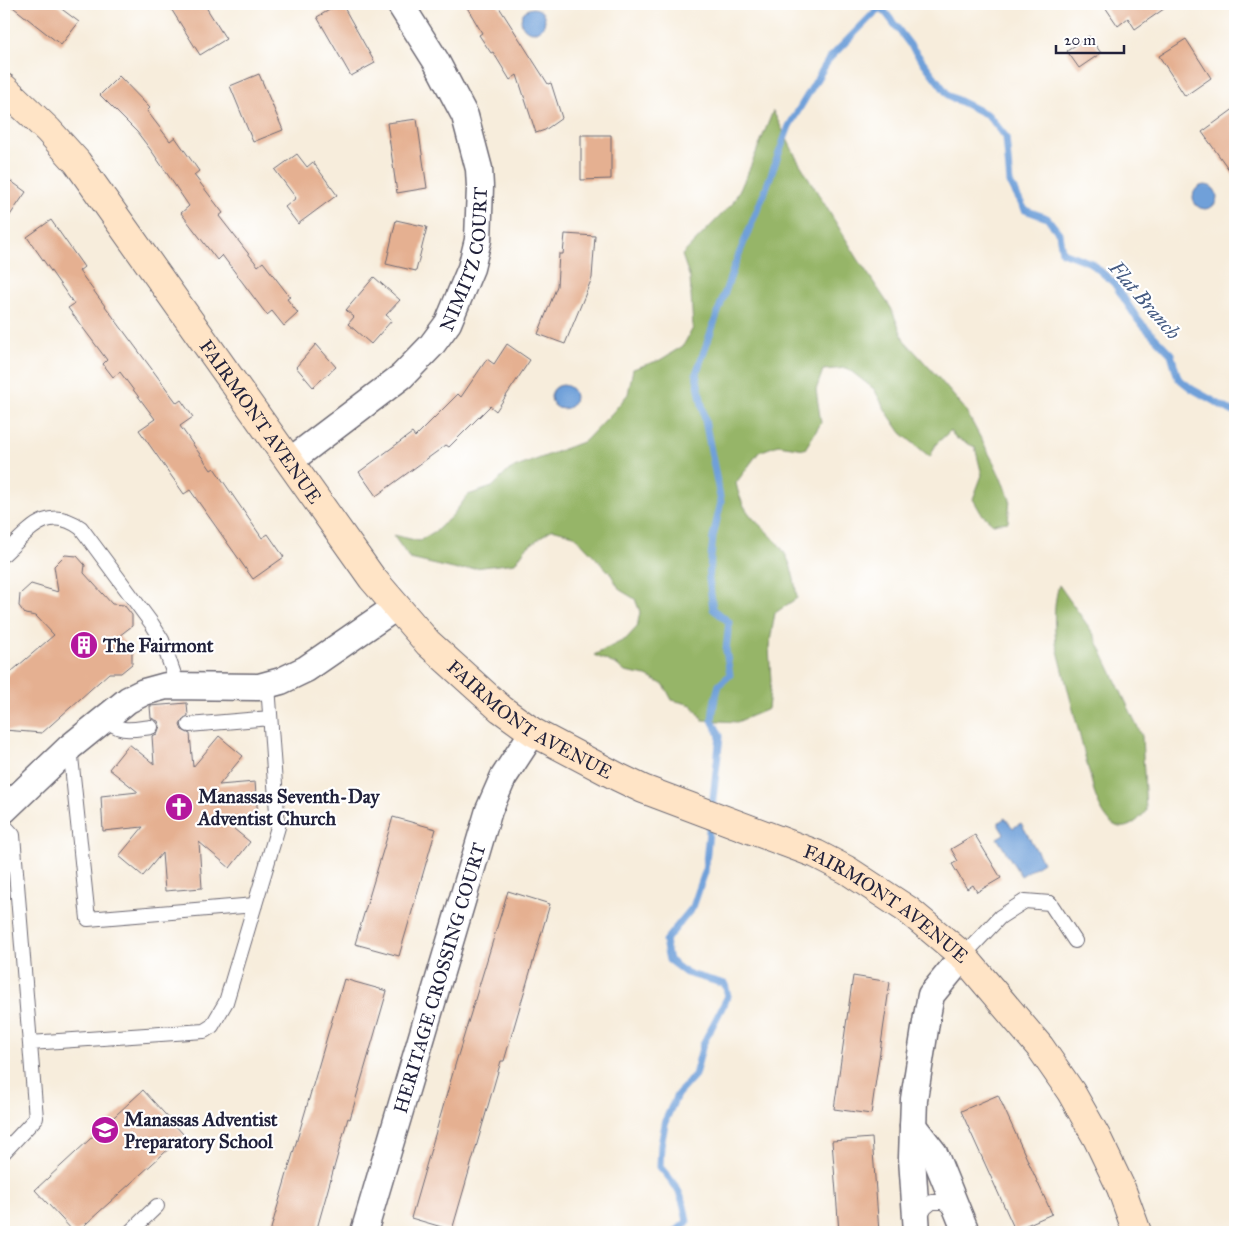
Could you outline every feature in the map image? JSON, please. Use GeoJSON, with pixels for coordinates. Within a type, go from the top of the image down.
{"type":"FeatureCollection","features":[{"type":"Feature","properties":{"kind":"street","name":"NIMITZ COURT"},"geometry":{"type":"LineString","coordinates":[[290,461],[402,376],[432,346],[448,323],[471,268],[478,240],[479,169],[465,116],[436,61],[400,4]]}},
{"type":"Feature","properties":{"kind":"street","name":"FAIRMONT AVENUE"},"geometry":{"type":"LineString","coordinates":[[4,88],[48,130],[76,162],[372,578],[428,643],[501,709],[533,732],[643,789],[816,854],[847,870],[908,910],[963,956],[1040,1047],[1071,1092],[1097,1138],[1121,1188],[1137,1232]]}},
{"type":"Feature","properties":{"kind":"street"},"geometry":{"type":"LineString","coordinates":[[4,810],[70,747],[128,700],[144,692],[166,686],[259,687],[281,681],[306,669],[396,607]]}},
{"type":"Feature","properties":{"kind":"street","name":"HERITAGE CROSSING COURT"},"geometry":{"type":"LineString","coordinates":[[364,1232],[489,810],[503,778],[533,732]]}},
{"type":"Feature","properties":{"kind":"street"},"geometry":{"type":"LineString","coordinates":[[916,1228],[912,1158],[914,1099],[931,995],[963,956]]}},
{"type":"Feature","properties":{"kind":"street"},"geometry":{"type":"LineString","coordinates":[[913,1126],[934,1153],[964,1227]]}},
{"type":"Feature","properties":{"kind":"lane"},"geometry":{"type":"LineString","coordinates":[[4,554],[43,520],[58,517],[71,520],[81,528],[152,624],[162,640],[178,686]]}},
{"type":"Feature","properties":{"kind":"lane"},"geometry":{"type":"LineString","coordinates":[[30,1043],[204,1031],[212,1026],[226,1002],[278,827],[268,685]]}},
{"type":"Feature","properties":{"kind":"lane"},"geometry":{"type":"LineString","coordinates":[[106,718],[117,728],[151,727]]}},
{"type":"Feature","properties":{"kind":"lane"},"geometry":{"type":"LineString","coordinates":[[189,724],[270,718]]}},
{"type":"Feature","properties":{"kind":"lane"},"geometry":{"type":"LineString","coordinates":[[70,747],[88,920],[255,905]]}},
{"type":"Feature","properties":{"kind":"lane"},"geometry":{"type":"LineString","coordinates":[[4,825],[13,835],[36,1118],[4,1152]]}},
{"type":"Feature","properties":{"kind":"lane"},"geometry":{"type":"LineString","coordinates":[[963,956],[1000,917],[1025,901],[1050,903],[1074,941]]}},
{"type":"Feature","properties":{"kind":"lane"},"geometry":{"type":"LineString","coordinates":[[916,1228],[925,1208],[932,1202],[943,1202],[953,1210],[964,1227]]}},
{"type":"Feature","properties":{"kind":"lane"},"geometry":{"type":"LineString","coordinates":[[130,1232],[157,1206]]}},
{"type":"Feature","properties":{"kind":"green space"},"geometry":{"type":"Polygon","coordinates":[[[773,111],[797,159],[858,259],[891,308],[904,340],[965,409],[994,463],[1010,499],[1008,522],[993,524],[981,513],[973,499],[982,475],[975,447],[956,438],[950,431],[936,444],[930,457],[901,433],[874,389],[847,368],[823,370],[816,390],[821,423],[805,449],[778,445],[759,452],[736,483],[739,496],[749,513],[775,540],[785,554],[792,573],[797,598],[775,613],[769,647],[771,681],[768,709],[737,722],[703,720],[692,705],[672,700],[664,685],[646,676],[625,672],[617,665],[594,655],[626,639],[637,627],[640,612],[635,599],[620,590],[610,573],[574,535],[552,529],[526,548],[515,563],[458,570],[410,559],[393,535],[419,541],[437,530],[452,516],[468,495],[492,487],[509,470],[585,441],[628,394],[633,369],[660,360],[683,346],[693,328],[690,278],[682,255],[733,203],[747,175],[773,111]]]}},
{"type":"Feature","properties":{"kind":"green space"},"geometry":{"type":"Polygon","coordinates":[[[1059,585],[1093,633],[1142,736],[1146,811],[1129,826],[1115,826],[1109,821],[1095,795],[1056,643],[1054,614],[1059,585]]]}},
{"type":"Feature","properties":{"kind":"water"},"geometry":{"type":"Polygon","coordinates":[[[533,8],[541,12],[545,20],[541,28],[533,32],[525,28],[521,20],[525,12],[533,8]]]}},
{"type":"Feature","properties":{"kind":"water"},"geometry":{"type":"Polygon","coordinates":[[[1205,185],[1213,189],[1217,197],[1213,205],[1205,209],[1197,205],[1193,197],[1197,189],[1205,185]]]}},
{"type":"Feature","properties":{"kind":"water"},"geometry":{"type":"Polygon","coordinates":[[[563,385],[572,388],[575,397],[572,406],[563,409],[554,406],[551,397],[554,388],[563,385]]]}},
{"type":"Feature","properties":{"kind":"water"},"geometry":{"type":"Polygon","coordinates":[[[1005,818],[1013,828],[1021,823],[1043,862],[1021,876],[997,838],[1004,834],[999,826],[999,822],[1005,818]]]}},
{"type":"Feature","properties":{"kind":"building"},"geometry":{"type":"Polygon","coordinates":[[[9,4],[55,4],[79,22],[61,45],[9,4]]]}},
{"type":"Feature","properties":{"kind":"building"},"geometry":{"type":"Polygon","coordinates":[[[168,4],[204,4],[226,39],[200,55],[168,4]]]}},
{"type":"Feature","properties":{"kind":"building"},"geometry":{"type":"Polygon","coordinates":[[[342,4],[375,63],[351,76],[317,17],[342,4]]]}},
{"type":"Feature","properties":{"kind":"building"},"geometry":{"type":"Polygon","coordinates":[[[465,4],[497,4],[548,84],[551,83],[562,118],[545,130],[536,133],[517,75],[510,80],[493,52],[491,53],[479,35],[482,33],[465,4]]]}},
{"type":"Feature","properties":{"kind":"building"},"geometry":{"type":"Polygon","coordinates":[[[1103,4],[1171,4],[1135,29],[1128,18],[1118,26],[1103,4]]]}},
{"type":"Feature","properties":{"kind":"building"},"geometry":{"type":"Polygon","coordinates":[[[1089,36],[1101,53],[1079,68],[1067,51],[1089,36]]]}},
{"type":"Feature","properties":{"kind":"building"},"geometry":{"type":"Polygon","coordinates":[[[1186,39],[1211,78],[1185,96],[1159,56],[1186,39]]]}},
{"type":"Feature","properties":{"kind":"building"},"geometry":{"type":"Polygon","coordinates":[[[259,74],[283,130],[253,142],[230,86],[259,74]]]}},
{"type":"Feature","properties":{"kind":"building"},"geometry":{"type":"Polygon","coordinates":[[[119,76],[150,108],[147,111],[170,141],[175,137],[199,171],[194,175],[223,213],[219,216],[258,266],[263,262],[290,297],[287,299],[298,313],[284,326],[272,311],[267,315],[222,255],[217,260],[181,213],[189,206],[153,153],[137,132],[100,95],[119,76]]]}},
{"type":"Feature","properties":{"kind":"building"},"geometry":{"type":"Polygon","coordinates":[[[1235,108],[1235,178],[1202,132],[1235,108]]]}},
{"type":"Feature","properties":{"kind":"building"},"geometry":{"type":"Polygon","coordinates":[[[417,119],[427,188],[397,193],[387,123],[417,119]]]}},
{"type":"Feature","properties":{"kind":"building"},"geometry":{"type":"Polygon","coordinates":[[[581,135],[611,135],[611,179],[581,180],[581,135]]]}},
{"type":"Feature","properties":{"kind":"building"},"geometry":{"type":"Polygon","coordinates":[[[297,154],[307,167],[313,162],[337,195],[298,224],[285,207],[296,198],[275,170],[297,154]]]}},
{"type":"Feature","properties":{"kind":"building"},"geometry":{"type":"Polygon","coordinates":[[[4,176],[26,192],[4,224],[4,176]]]}},
{"type":"Feature","properties":{"kind":"building"},"geometry":{"type":"Polygon","coordinates":[[[51,220],[84,267],[79,271],[177,403],[181,400],[193,417],[180,426],[211,470],[214,468],[262,538],[268,534],[284,557],[253,579],[190,490],[184,494],[139,430],[155,419],[120,372],[113,377],[103,364],[107,360],[68,308],[74,304],[27,237],[51,220]]]}},
{"type":"Feature","properties":{"kind":"building"},"geometry":{"type":"Polygon","coordinates":[[[396,220],[427,227],[416,271],[386,264],[396,220]]]}},
{"type":"Feature","properties":{"kind":"building"},"geometry":{"type":"Polygon","coordinates":[[[565,234],[595,236],[592,278],[565,344],[538,334],[557,286],[559,254],[563,254],[565,234]]]}},
{"type":"Feature","properties":{"kind":"building"},"geometry":{"type":"Polygon","coordinates":[[[374,277],[400,300],[386,315],[392,320],[371,344],[348,324],[354,317],[346,310],[374,277]]]}},
{"type":"Feature","properties":{"kind":"building"},"geometry":{"type":"Polygon","coordinates":[[[316,344],[336,367],[313,387],[296,367],[316,344]]]}},
{"type":"Feature","properties":{"kind":"building"},"geometry":{"type":"Polygon","coordinates":[[[507,344],[530,360],[496,411],[490,406],[449,447],[446,445],[376,496],[359,472],[412,433],[415,437],[458,394],[461,397],[487,359],[494,364],[507,344]]]}},
{"type":"Feature","properties":{"kind":"building","name":"The Fairmont"},"geometry":{"type":"Polygon","coordinates":[[[65,555],[77,556],[85,565],[84,573],[112,604],[124,605],[132,615],[132,626],[119,636],[132,652],[132,664],[121,673],[109,673],[42,733],[4,730],[4,678],[54,635],[36,616],[25,614],[19,606],[20,594],[31,584],[58,592],[54,566],[65,555]]]}},
{"type":"Feature","properties":{"kind":"building","name":"Manassas Seventh-Day Adventist Church"},"geometry":{"type":"Polygon","coordinates":[[[187,703],[188,716],[184,718],[180,725],[182,730],[190,734],[193,767],[219,736],[243,756],[219,785],[255,782],[258,817],[223,820],[250,842],[230,868],[199,842],[202,888],[165,891],[162,853],[143,876],[119,856],[143,827],[103,831],[101,796],[138,792],[109,769],[129,744],[154,764],[152,736],[157,734],[160,726],[158,721],[151,718],[150,706],[187,703]]]}},
{"type":"Feature","properties":{"kind":"building"},"geometry":{"type":"Polygon","coordinates":[[[393,817],[436,829],[399,956],[355,944],[393,817]]]}},
{"type":"Feature","properties":{"kind":"building"},"geometry":{"type":"Polygon","coordinates":[[[975,835],[1001,878],[977,892],[973,885],[967,889],[952,864],[958,861],[951,849],[975,835]]]}},
{"type":"Feature","properties":{"kind":"building"},"geometry":{"type":"Polygon","coordinates":[[[508,891],[550,904],[504,1061],[501,1061],[452,1230],[411,1218],[508,891]]]}},
{"type":"Feature","properties":{"kind":"building"},"geometry":{"type":"Polygon","coordinates":[[[853,976],[890,982],[871,1114],[834,1109],[853,976]]]}},
{"type":"Feature","properties":{"kind":"building"},"geometry":{"type":"Polygon","coordinates":[[[344,979],[387,991],[350,1119],[348,1118],[316,1232],[270,1232],[344,979]]]}},
{"type":"Feature","properties":{"kind":"building"},"geometry":{"type":"Polygon","coordinates":[[[143,1090],[184,1135],[77,1232],[74,1232],[35,1190],[143,1090]]]}},
{"type":"Feature","properties":{"kind":"building"},"geometry":{"type":"Polygon","coordinates":[[[998,1095],[1052,1214],[1015,1230],[961,1111],[998,1095]]]}},
{"type":"Feature","properties":{"kind":"building"},"geometry":{"type":"Polygon","coordinates":[[[872,1138],[879,1232],[839,1232],[832,1141],[872,1138]]]}},
{"type":"Feature","properties":{"kind":"waterway","name":"Flat Branch"},"geometry":{"type":"LineString","coordinates":[[879,4],[949,96],[988,115],[1006,137],[1010,183],[1025,210],[1047,218],[1059,233],[1062,252],[1091,263],[1114,283],[1138,320],[1171,354],[1178,378],[1192,389],[1235,413]]}},
{"type":"Feature","properties":{"kind":"waterway"},"geometry":{"type":"LineString","coordinates":[[712,808],[720,736],[712,720],[719,685],[730,675],[726,650],[729,622],[713,609],[709,579],[713,537],[721,502],[696,374],[735,264],[789,126],[829,59],[880,7]]}},
{"type":"Feature","properties":{"kind":"waterway"},"geometry":{"type":"LineString","coordinates":[[675,1232],[687,1222],[679,1192],[660,1167],[661,1145],[666,1119],[677,1095],[695,1075],[703,1044],[728,996],[725,984],[686,973],[669,960],[665,941],[693,907],[705,872],[710,821]]}},
{"type":"Feature","properties":{"kind":"place","name":"The Fairmont"},"geometry":{"type":"Point","coordinates":[84,645]}},
{"type":"Feature","properties":{"kind":"place","name":"Manassas Seventh-Day Adventist Church"},"geometry":{"type":"Point","coordinates":[179,807]}},
{"type":"Feature","properties":{"kind":"place","name":"Manassas Adventist Preparatory School"},"geometry":{"type":"Point","coordinates":[105,1130]}}]}
